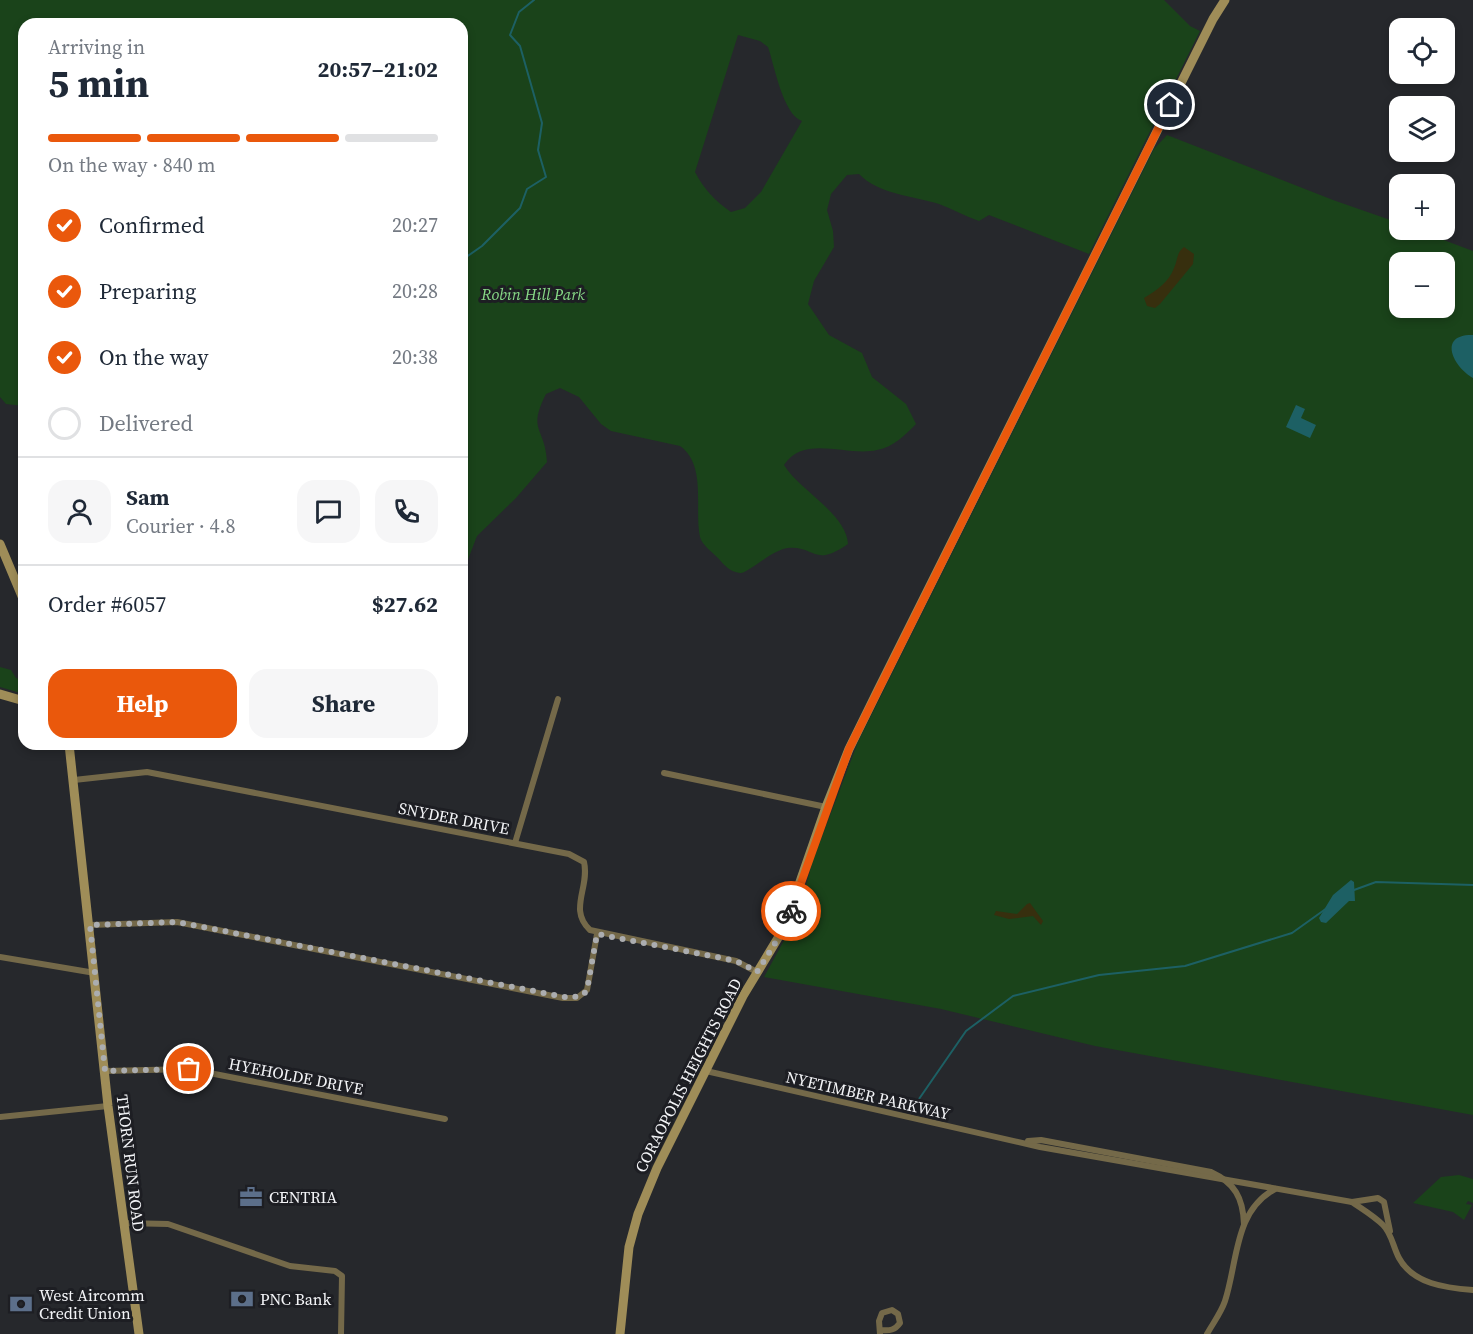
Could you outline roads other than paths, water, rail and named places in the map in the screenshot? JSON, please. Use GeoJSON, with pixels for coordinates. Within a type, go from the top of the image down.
{"type":"FeatureCollection","features":[{"type":"Feature","properties":{"kind":"street","name":"CORAOPOLIS HEIGHTS ROAD"},"geometry":{"type":"LineString","coordinates":[[620,1334],[634,1223],[657,1168],[757,972],[784,928],[826,807],[849,749],[1209,27],[1226,0]]}},
{"type":"Feature","properties":{"kind":"street"},"geometry":{"type":"LineString","coordinates":[[0,544],[18,587]]}},
{"type":"Feature","properties":{"kind":"street"},"geometry":{"type":"LineString","coordinates":[[0,694],[18,699]]}},
{"type":"Feature","properties":{"kind":"street"},"geometry":{"type":"LineString","coordinates":[[515,843],[558,699]]}},
{"type":"Feature","properties":{"kind":"street","name":"THORN RUN ROAD"},"geometry":{"type":"LineString","coordinates":[[70,750],[108,1106],[140,1334]]}},
{"type":"Feature","properties":{"kind":"street","name":"SNYDER DRIVE"},"geometry":{"type":"LineString","coordinates":[[74,780],[147,772],[569,854],[584,862],[585,874],[579,916],[585,925],[597,934]]}},
{"type":"Feature","properties":{"kind":"street"},"geometry":{"type":"LineString","coordinates":[[664,773],[826,807]]}},
{"type":"Feature","properties":{"kind":"street"},"geometry":{"type":"LineString","coordinates":[[90,925],[177,922],[563,998],[577,998],[587,990],[597,934],[727,959],[741,963],[757,972]]}},
{"type":"Feature","properties":{"kind":"street"},"geometry":{"type":"LineString","coordinates":[[0,957],[95,973]]}},
{"type":"Feature","properties":{"kind":"street","name":"HYEHOLDE DRIVE"},"geometry":{"type":"LineString","coordinates":[[105,1071],[189,1069],[445,1119]]}},
{"type":"Feature","properties":{"kind":"street","name":"NYETIMBER PARKWAY"},"geometry":{"type":"LineString","coordinates":[[706,1071],[914,1120],[1024,1141],[1041,1140],[1196,1169],[1221,1177],[1352,1202]]}},
{"type":"Feature","properties":{"kind":"street"},"geometry":{"type":"LineString","coordinates":[[0,1117],[108,1106]]}},
{"type":"Feature","properties":{"kind":"street"},"geometry":{"type":"LineString","coordinates":[[1221,1177],[1239,1195],[1244,1224]]}},
{"type":"Feature","properties":{"kind":"street"},"geometry":{"type":"LineString","coordinates":[[1207,1334],[1226,1299],[1244,1224],[1258,1200],[1276,1188]]}},
{"type":"Feature","properties":{"kind":"street"},"geometry":{"type":"LineString","coordinates":[[1352,1202],[1378,1198],[1384,1202],[1390,1234],[1399,1258],[1412,1274],[1438,1285],[1473,1290]]}},
{"type":"Feature","properties":{"kind":"street"},"geometry":{"type":"LineString","coordinates":[[1352,1202],[1383,1224],[1390,1234]]}},
{"type":"Feature","properties":{"kind":"street"},"geometry":{"type":"LineString","coordinates":[[123,1224],[168,1224],[290,1266],[335,1271],[342,1276],[341,1334]]}},
{"type":"Feature","properties":{"kind":"water"},"geometry":{"type":"Polygon","coordinates":[[[1473,335],[1473,378],[1455,359],[1452,345],[1462,336],[1473,335]]]}},
{"type":"Feature","properties":{"kind":"water"},"geometry":{"type":"Polygon","coordinates":[[[1296,405],[1305,409],[1301,418],[1316,425],[1310,438],[1286,427],[1296,405]]]}},
{"type":"Feature","properties":{"kind":"water"},"geometry":{"type":"Polygon","coordinates":[[[1351,880],[1354,882],[1355,901],[1349,901],[1326,923],[1321,922],[1319,918],[1333,895],[1351,880]]]}},
{"type":"Feature","properties":{"kind":"waterway"},"geometry":{"type":"LineString","coordinates":[[468,256],[482,246],[520,208],[527,189],[546,177],[538,150],[542,123],[520,46],[510,35],[519,12],[534,0]]}},
{"type":"Feature","properties":{"kind":"waterway"},"geometry":{"type":"LineString","coordinates":[[1354,890],[1376,882],[1473,885]]}},
{"type":"Feature","properties":{"kind":"waterway"},"geometry":{"type":"LineString","coordinates":[[910,1112],[966,1031],[1013,996],[1099,975],[1185,966],[1292,933],[1327,908]]}},
{"type":"Feature","properties":{"kind":"place","name":"CENTRIA"},"geometry":{"type":"Point","coordinates":[251,1197]}},
{"type":"Feature","properties":{"kind":"place","name":"PNC Bank"},"geometry":{"type":"Point","coordinates":[242,1299]}},
{"type":"Feature","properties":{"kind":"place","name":"West Aircomm Credit Union"},"geometry":{"type":"Point","coordinates":[21,1304]}},
{"type":"Feature","properties":{"kind":"park label","name":"Robin Hill Park"},"geometry":{"type":"Point","coordinates":[533,294]}}]}
